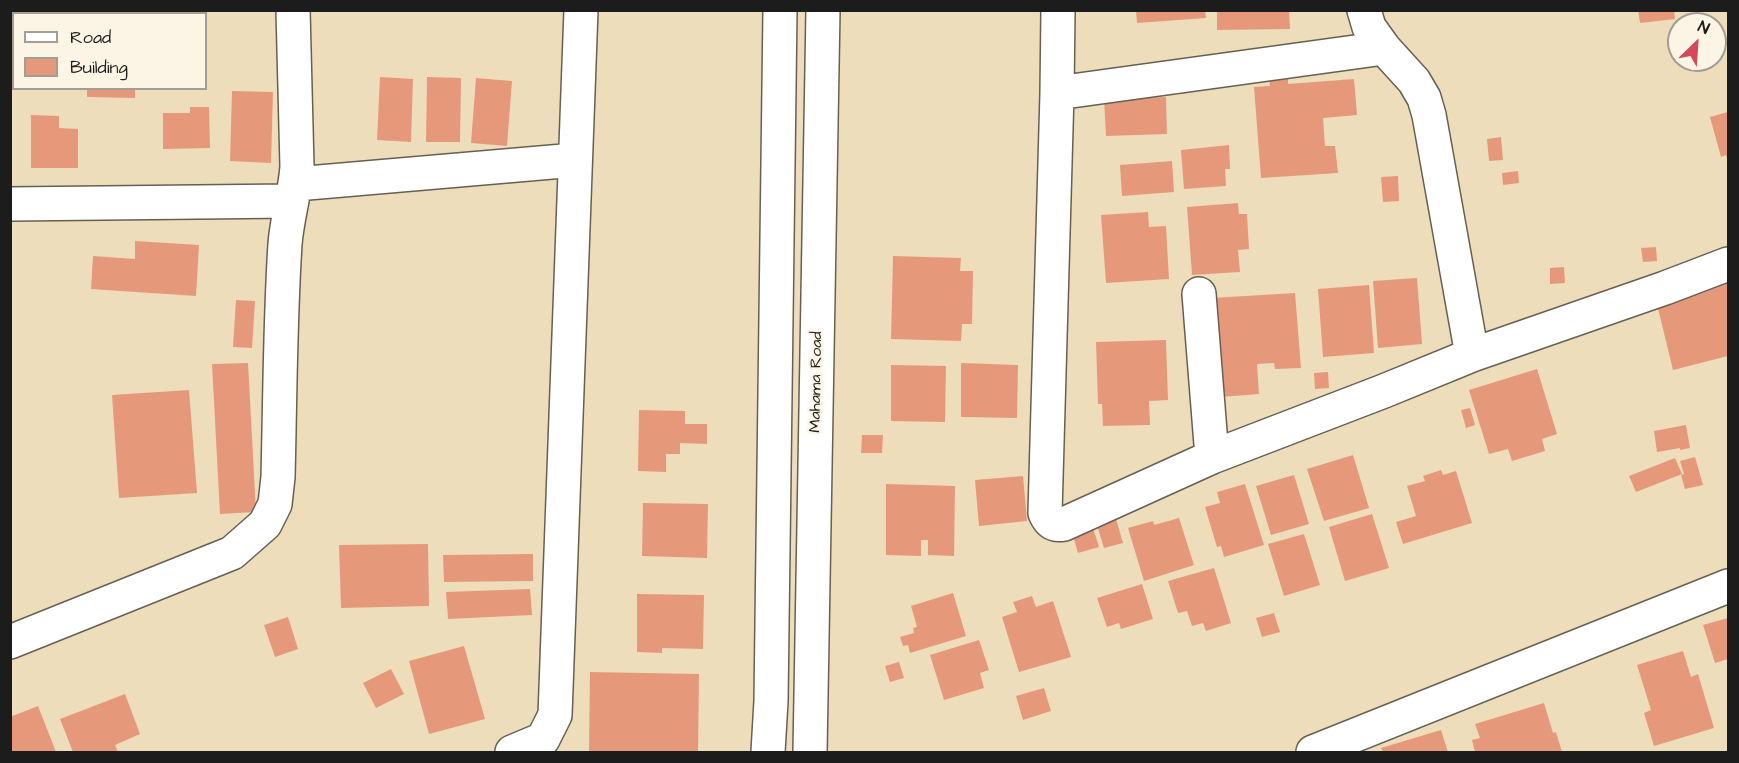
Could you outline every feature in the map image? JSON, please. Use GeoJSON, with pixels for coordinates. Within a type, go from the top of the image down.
{"type":"FeatureCollection","features":[{"type":"Feature","properties":{"kind":"street"},"geometry":{"type":"LineString","coordinates":[[10,642],[232,553],[265,524],[275,504],[278,477],[285,244],[297,167],[294,10]]}},
{"type":"Feature","properties":{"kind":"street"},"geometry":{"type":"LineString","coordinates":[[512,753],[543,739],[555,715],[581,10]]}},
{"type":"Feature","properties":{"kind":"street"},"geometry":{"type":"LineString","coordinates":[[768,753],[771,701],[780,10]]}},
{"type":"Feature","properties":{"kind":"street","name":"Mahama Road"},"geometry":{"type":"LineString","coordinates":[[810,753],[824,10]]}},
{"type":"Feature","properties":{"kind":"street"},"geometry":{"type":"LineString","coordinates":[[1058,10],[1045,513],[1053,523],[1064,524],[1212,457],[1472,355],[1728,264]]}},
{"type":"Feature","properties":{"kind":"street"},"geometry":{"type":"LineString","coordinates":[[1364,10],[1369,27],[1384,48],[1414,81],[1424,98],[1430,115],[1472,355]]}},
{"type":"Feature","properties":{"kind":"street"},"geometry":{"type":"LineString","coordinates":[[1057,93],[1384,48]]}},
{"type":"Feature","properties":{"kind":"street"},"geometry":{"type":"LineString","coordinates":[[10,204],[293,193],[575,160]]}},
{"type":"Feature","properties":{"kind":"street"},"geometry":{"type":"LineString","coordinates":[[1199,294],[1212,457]]}},
{"type":"Feature","properties":{"kind":"street"},"geometry":{"type":"LineString","coordinates":[[1313,753],[1728,586]]}},
{"type":"Feature","properties":{"kind":"building"},"geometry":{"type":"Polygon","coordinates":[[[1136,10],[1205,10],[1206,18],[1137,23],[1136,10]]]}},
{"type":"Feature","properties":{"kind":"building"},"geometry":{"type":"Polygon","coordinates":[[[1217,10],[1289,10],[1290,29],[1217,30],[1217,10]]]}},
{"type":"Feature","properties":{"kind":"building"},"geometry":{"type":"Polygon","coordinates":[[[1638,10],[1674,10],[1674,12],[1667,12],[1667,20],[1640,23],[1638,10]]]}},
{"type":"Feature","properties":{"kind":"building"},"geometry":{"type":"Polygon","coordinates":[[[380,77],[413,79],[411,142],[377,140],[380,77]]]}},
{"type":"Feature","properties":{"kind":"building"},"geometry":{"type":"Polygon","coordinates":[[[427,77],[461,78],[460,142],[426,142],[427,77]]]}},
{"type":"Feature","properties":{"kind":"building"},"geometry":{"type":"Polygon","coordinates":[[[1288,77],[1288,84],[1354,79],[1357,115],[1323,118],[1325,146],[1335,146],[1338,173],[1261,178],[1254,87],[1270,86],[1269,78],[1288,77]]]}},
{"type":"Feature","properties":{"kind":"building"},"geometry":{"type":"Polygon","coordinates":[[[476,78],[512,81],[507,146],[471,143],[476,78]]]}},
{"type":"Feature","properties":{"kind":"building"},"geometry":{"type":"Polygon","coordinates":[[[87,90],[135,90],[135,98],[87,97],[87,90]]]}},
{"type":"Feature","properties":{"kind":"building"},"geometry":{"type":"Polygon","coordinates":[[[232,91],[273,92],[271,163],[230,161],[232,91]]]}},
{"type":"Feature","properties":{"kind":"building"},"geometry":{"type":"Polygon","coordinates":[[[1166,97],[1167,134],[1106,136],[1104,99],[1166,97]]]}},
{"type":"Feature","properties":{"kind":"building"},"geometry":{"type":"Polygon","coordinates":[[[190,107],[209,107],[210,148],[163,149],[163,113],[190,113],[190,107]]]}},
{"type":"Feature","properties":{"kind":"building"},"geometry":{"type":"Polygon","coordinates":[[[1728,112],[1728,161],[1726,155],[1721,157],[1710,117],[1728,112]]]}},
{"type":"Feature","properties":{"kind":"building"},"geometry":{"type":"Polygon","coordinates":[[[31,115],[59,116],[59,128],[78,129],[78,168],[31,168],[31,115]]]}},
{"type":"Feature","properties":{"kind":"building"},"geometry":{"type":"Polygon","coordinates":[[[1501,137],[1503,160],[1489,161],[1487,139],[1501,137]]]}},
{"type":"Feature","properties":{"kind":"building"},"geometry":{"type":"Polygon","coordinates":[[[1229,145],[1230,169],[1225,169],[1226,186],[1184,189],[1181,150],[1229,145]]]}},
{"type":"Feature","properties":{"kind":"building"},"geometry":{"type":"Polygon","coordinates":[[[1172,161],[1174,192],[1122,196],[1120,165],[1172,161]]]}},
{"type":"Feature","properties":{"kind":"building"},"geometry":{"type":"Polygon","coordinates":[[[1518,171],[1519,183],[1503,185],[1502,173],[1518,171]]]}},
{"type":"Feature","properties":{"kind":"building"},"geometry":{"type":"Polygon","coordinates":[[[1398,176],[1399,201],[1383,202],[1381,177],[1398,176]]]}},
{"type":"Feature","properties":{"kind":"building"},"geometry":{"type":"Polygon","coordinates":[[[1238,203],[1239,214],[1247,214],[1249,249],[1238,250],[1240,272],[1192,275],[1187,207],[1238,203]]]}},
{"type":"Feature","properties":{"kind":"building"},"geometry":{"type":"Polygon","coordinates":[[[1148,212],[1149,227],[1166,226],[1169,279],[1106,283],[1101,215],[1148,212]]]}},
{"type":"Feature","properties":{"kind":"building"},"geometry":{"type":"Polygon","coordinates":[[[135,241],[199,245],[196,296],[91,289],[93,256],[135,259],[135,241]]]}},
{"type":"Feature","properties":{"kind":"building"},"geometry":{"type":"Polygon","coordinates":[[[1656,247],[1657,261],[1643,262],[1641,248],[1656,247]]]}},
{"type":"Feature","properties":{"kind":"building"},"geometry":{"type":"Polygon","coordinates":[[[893,256],[961,258],[960,271],[973,271],[972,324],[962,324],[961,341],[891,339],[893,256]]]}},
{"type":"Feature","properties":{"kind":"building"},"geometry":{"type":"Polygon","coordinates":[[[1564,267],[1565,283],[1550,284],[1550,268],[1564,267]]]}},
{"type":"Feature","properties":{"kind":"building"},"geometry":{"type":"Polygon","coordinates":[[[1417,278],[1422,344],[1378,348],[1373,281],[1417,278]]]}},
{"type":"Feature","properties":{"kind":"building"},"geometry":{"type":"Polygon","coordinates":[[[1728,279],[1728,356],[1673,370],[1655,296],[1728,279]]]}},
{"type":"Feature","properties":{"kind":"building"},"geometry":{"type":"Polygon","coordinates":[[[1369,285],[1374,353],[1323,357],[1318,289],[1369,285]]]}},
{"type":"Feature","properties":{"kind":"building"},"geometry":{"type":"Polygon","coordinates":[[[1295,293],[1301,368],[1275,369],[1274,363],[1257,364],[1259,394],[1220,397],[1212,298],[1295,293]]]}},
{"type":"Feature","properties":{"kind":"building"},"geometry":{"type":"Polygon","coordinates":[[[236,300],[255,301],[252,348],[233,347],[236,300]]]}},
{"type":"Feature","properties":{"kind":"building"},"geometry":{"type":"Polygon","coordinates":[[[1166,340],[1168,400],[1149,401],[1150,425],[1103,426],[1102,404],[1098,404],[1096,342],[1166,340]]]}},
{"type":"Feature","properties":{"kind":"building"},"geometry":{"type":"Polygon","coordinates":[[[248,363],[256,512],[220,514],[212,364],[248,363]]]}},
{"type":"Feature","properties":{"kind":"building"},"geometry":{"type":"Polygon","coordinates":[[[961,363],[1018,365],[1017,418],[961,417],[961,363]]]}},
{"type":"Feature","properties":{"kind":"building"},"geometry":{"type":"Polygon","coordinates":[[[891,365],[946,366],[945,422],[891,421],[891,365]]]}},
{"type":"Feature","properties":{"kind":"building"},"geometry":{"type":"Polygon","coordinates":[[[1537,369],[1557,434],[1542,439],[1545,451],[1512,461],[1508,449],[1489,454],[1469,390],[1537,369]]]}},
{"type":"Feature","properties":{"kind":"building"},"geometry":{"type":"Polygon","coordinates":[[[1328,372],[1329,388],[1315,389],[1314,373],[1328,372]]]}},
{"type":"Feature","properties":{"kind":"building"},"geometry":{"type":"Polygon","coordinates":[[[189,390],[197,493],[119,498],[112,395],[189,390]]]}},
{"type":"Feature","properties":{"kind":"building"},"geometry":{"type":"Polygon","coordinates":[[[1470,408],[1475,425],[1466,428],[1461,410],[1470,408]]]}},
{"type":"Feature","properties":{"kind":"building"},"geometry":{"type":"Polygon","coordinates":[[[639,410],[685,411],[685,424],[707,424],[707,444],[680,443],[680,454],[666,454],[666,472],[638,471],[639,410]]]}},
{"type":"Feature","properties":{"kind":"building"},"geometry":{"type":"Polygon","coordinates":[[[1686,425],[1690,448],[1657,452],[1654,431],[1686,425]]]}},
{"type":"Feature","properties":{"kind":"building"},"geometry":{"type":"Polygon","coordinates":[[[862,435],[883,435],[882,453],[861,453],[862,435]]]}},
{"type":"Feature","properties":{"kind":"building"},"geometry":{"type":"Polygon","coordinates":[[[1353,455],[1369,508],[1324,521],[1307,469],[1353,455]]]}},
{"type":"Feature","properties":{"kind":"building"},"geometry":{"type":"Polygon","coordinates":[[[1695,457],[1703,485],[1685,489],[1680,461],[1695,457]]]}},
{"type":"Feature","properties":{"kind":"building"},"geometry":{"type":"Polygon","coordinates":[[[1675,458],[1682,474],[1636,492],[1629,476],[1675,458]]]}},
{"type":"Feature","properties":{"kind":"building"},"geometry":{"type":"Polygon","coordinates":[[[1441,470],[1443,475],[1456,471],[1472,523],[1403,544],[1396,522],[1416,516],[1407,486],[1425,481],[1423,476],[1441,470]]]}},
{"type":"Feature","properties":{"kind":"building"},"geometry":{"type":"Polygon","coordinates":[[[1294,475],[1309,524],[1271,535],[1256,486],[1294,475]]]}},
{"type":"Feature","properties":{"kind":"building"},"geometry":{"type":"Polygon","coordinates":[[[1023,476],[1027,521],[979,526],[975,480],[1023,476]]]}},
{"type":"Feature","properties":{"kind":"building"},"geometry":{"type":"Polygon","coordinates":[[[886,484],[955,486],[954,556],[928,555],[928,540],[921,540],[921,556],[886,555],[886,484]]]}},
{"type":"Feature","properties":{"kind":"building"},"geometry":{"type":"Polygon","coordinates":[[[1245,484],[1264,545],[1224,557],[1221,546],[1217,547],[1205,507],[1220,503],[1217,492],[1245,484]]]}},
{"type":"Feature","properties":{"kind":"building"},"geometry":{"type":"Polygon","coordinates":[[[643,503],[708,504],[707,558],[642,556],[643,503]]]}},
{"type":"Feature","properties":{"kind":"building"},"geometry":{"type":"Polygon","coordinates":[[[1372,514],[1389,568],[1345,581],[1329,527],[1372,514]]]}},
{"type":"Feature","properties":{"kind":"building"},"geometry":{"type":"Polygon","coordinates":[[[1179,518],[1194,565],[1144,581],[1128,528],[1153,521],[1154,525],[1179,518]]]}},
{"type":"Feature","properties":{"kind":"building"},"geometry":{"type":"Polygon","coordinates":[[[1116,519],[1123,543],[1104,548],[1097,525],[1116,519]]]}},
{"type":"Feature","properties":{"kind":"building"},"geometry":{"type":"Polygon","coordinates":[[[1092,525],[1099,547],[1078,553],[1072,532],[1092,525]]]}},
{"type":"Feature","properties":{"kind":"building"},"geometry":{"type":"Polygon","coordinates":[[[1304,534],[1320,585],[1284,596],[1268,544],[1304,534]]]}},
{"type":"Feature","properties":{"kind":"building"},"geometry":{"type":"Polygon","coordinates":[[[428,544],[429,606],[341,608],[339,545],[428,544]]]}},
{"type":"Feature","properties":{"kind":"building"},"geometry":{"type":"Polygon","coordinates":[[[533,554],[533,581],[444,582],[443,555],[533,554]]]}},
{"type":"Feature","properties":{"kind":"building"},"geometry":{"type":"Polygon","coordinates":[[[1214,568],[1231,623],[1206,631],[1203,623],[1192,626],[1187,611],[1178,613],[1168,581],[1214,568]]]}},
{"type":"Feature","properties":{"kind":"building"},"geometry":{"type":"Polygon","coordinates":[[[1142,584],[1153,619],[1121,629],[1119,623],[1107,627],[1097,598],[1142,584]]]}},
{"type":"Feature","properties":{"kind":"building"},"geometry":{"type":"Polygon","coordinates":[[[530,589],[532,615],[448,619],[446,592],[530,589]]]}},
{"type":"Feature","properties":{"kind":"building"},"geometry":{"type":"Polygon","coordinates":[[[953,593],[966,636],[910,653],[908,645],[903,646],[900,637],[914,633],[913,628],[917,627],[911,606],[953,593]]]}},
{"type":"Feature","properties":{"kind":"building"},"geometry":{"type":"Polygon","coordinates":[[[637,594],[704,595],[703,649],[662,648],[662,653],[637,652],[637,594]]]}},
{"type":"Feature","properties":{"kind":"building"},"geometry":{"type":"Polygon","coordinates":[[[1032,596],[1036,607],[1053,601],[1071,657],[1019,672],[1002,617],[1017,612],[1013,602],[1032,596]]]}},
{"type":"Feature","properties":{"kind":"building"},"geometry":{"type":"Polygon","coordinates":[[[1274,613],[1280,632],[1262,637],[1256,618],[1274,613]]]}},
{"type":"Feature","properties":{"kind":"building"},"geometry":{"type":"Polygon","coordinates":[[[288,617],[298,649],[275,657],[264,625],[288,617]]]}},
{"type":"Feature","properties":{"kind":"building"},"geometry":{"type":"Polygon","coordinates":[[[1728,618],[1728,659],[1715,663],[1703,625],[1728,618]]]}},
{"type":"Feature","properties":{"kind":"building"},"geometry":{"type":"Polygon","coordinates":[[[979,640],[989,670],[980,673],[984,688],[944,700],[930,655],[979,640]]]}},
{"type":"Feature","properties":{"kind":"building"},"geometry":{"type":"Polygon","coordinates":[[[464,646],[485,719],[429,734],[409,661],[464,646]]]}},
{"type":"Feature","properties":{"kind":"building"},"geometry":{"type":"Polygon","coordinates":[[[1683,651],[1691,677],[1698,674],[1714,728],[1654,746],[1644,713],[1651,710],[1637,665],[1683,651]]]}},
{"type":"Feature","properties":{"kind":"building"},"geometry":{"type":"Polygon","coordinates":[[[899,662],[904,678],[890,682],[885,666],[899,662]]]}},
{"type":"Feature","properties":{"kind":"building"},"geometry":{"type":"Polygon","coordinates":[[[391,669],[404,694],[376,708],[363,683],[391,669]]]}},
{"type":"Feature","properties":{"kind":"building"},"geometry":{"type":"Polygon","coordinates":[[[590,672],[699,674],[698,752],[589,752],[590,672]]]}},
{"type":"Feature","properties":{"kind":"building"},"geometry":{"type":"Polygon","coordinates":[[[1044,688],[1051,711],[1023,720],[1016,696],[1044,688]]]}},
{"type":"Feature","properties":{"kind":"building"},"geometry":{"type":"Polygon","coordinates":[[[125,694],[140,734],[115,745],[118,752],[73,752],[60,719],[125,694]]]}},
{"type":"Feature","properties":{"kind":"building"},"geometry":{"type":"Polygon","coordinates":[[[1544,703],[1553,733],[1556,732],[1562,752],[1475,752],[1472,740],[1480,738],[1475,724],[1544,703]]]}},
{"type":"Feature","properties":{"kind":"building"},"geometry":{"type":"Polygon","coordinates":[[[38,706],[56,752],[10,752],[10,717],[38,706]]]}},
{"type":"Feature","properties":{"kind":"building"},"geometry":{"type":"Polygon","coordinates":[[[1441,730],[1448,752],[1383,752],[1381,748],[1441,730]]]}}]}
